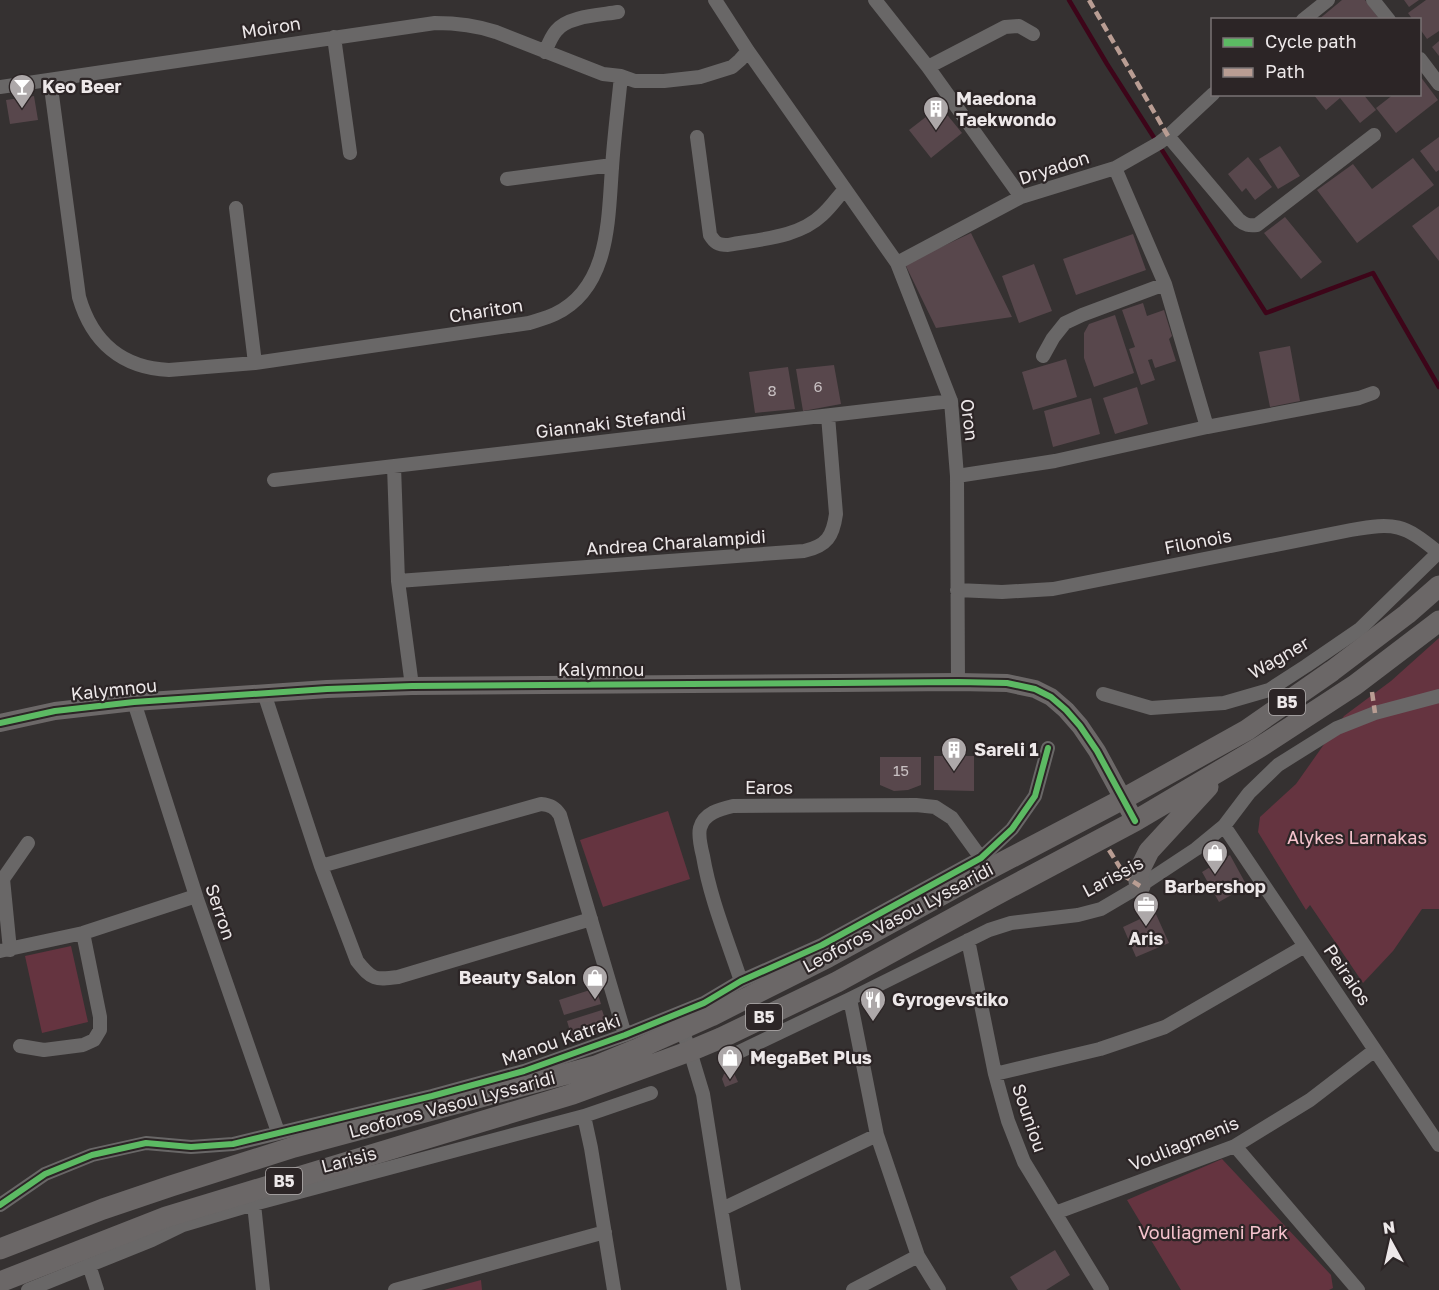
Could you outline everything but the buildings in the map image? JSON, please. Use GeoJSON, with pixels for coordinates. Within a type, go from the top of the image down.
{"type":"FeatureCollection","features":[{"type":"Feature","properties":{"kind":"main road","name":"Leoforos Vasou Lyssaridi"},"geometry":{"type":"LineString","coordinates":[[0,1249],[103,1209],[294,1148],[596,1066],[682,1030],[828,957],[1247,730],[1332,671],[1407,614],[1439,586]]}},
{"type":"Feature","properties":{"kind":"main road","name":"Leoforos Vasou Lyssaridi"},"geometry":{"type":"LineString","coordinates":[[0,1282],[166,1217],[573,1094],[690,1052],[721,1038],[837,982],[1135,821],[1260,747],[1355,685],[1439,621]]}},
{"type":"Feature","properties":{"kind":"main road"},"geometry":{"type":"LineString","coordinates":[[1140,886],[1138,876],[1149,851],[1227,767]]}},
{"type":"Feature","properties":{"kind":"street","name":"Oron"},"geometry":{"type":"LineString","coordinates":[[715,0],[844,190],[897,263],[951,401],[957,476],[958,682]]}},
{"type":"Feature","properties":{"kind":"street"},"geometry":{"type":"LineString","coordinates":[[875,0],[928,67],[1021,197]]}},
{"type":"Feature","properties":{"kind":"street"},"geometry":{"type":"LineString","coordinates":[[1306,18],[1328,0]]}},
{"type":"Feature","properties":{"kind":"street"},"geometry":{"type":"LineString","coordinates":[[1373,0],[1387,18]]}},
{"type":"Feature","properties":{"kind":"street"},"geometry":{"type":"LineString","coordinates":[[544,52],[556,30],[565,23],[618,12]]}},
{"type":"Feature","properties":{"kind":"street","name":"Moiron"},"geometry":{"type":"LineString","coordinates":[[0,87],[334,37],[419,25],[452,23],[467,24],[496,32],[603,74],[621,76],[635,81],[700,77],[732,67],[748,51]]}},
{"type":"Feature","properties":{"kind":"street"},"geometry":{"type":"LineString","coordinates":[[928,67],[1005,27],[1019,26],[1034,34]]}},
{"type":"Feature","properties":{"kind":"street"},"geometry":{"type":"LineString","coordinates":[[334,37],[350,153]]}},
{"type":"Feature","properties":{"kind":"street"},"geometry":{"type":"LineString","coordinates":[[1421,62],[1439,84]]}},
{"type":"Feature","properties":{"kind":"street","name":"Chariton"},"geometry":{"type":"LineString","coordinates":[[50,80],[79,297],[83,312],[95,334],[116,354],[128,361],[157,370],[176,370],[255,363],[529,323],[555,315],[566,308],[583,292],[603,253],[608,225],[621,76]]}},
{"type":"Feature","properties":{"kind":"street","name":"Dryadon"},"geometry":{"type":"LineString","coordinates":[[897,263],[1021,197],[1114,168],[1163,139],[1211,96]]}},
{"type":"Feature","properties":{"kind":"street"},"geometry":{"type":"LineString","coordinates":[[1163,139],[1239,220],[1251,226],[1257,225],[1374,135]]}},
{"type":"Feature","properties":{"kind":"street"},"geometry":{"type":"LineString","coordinates":[[697,136],[710,235],[714,242],[720,245],[797,231],[823,215],[844,190]]}},
{"type":"Feature","properties":{"kind":"street"},"geometry":{"type":"LineString","coordinates":[[507,179],[612,165]]}},
{"type":"Feature","properties":{"kind":"street"},"geometry":{"type":"LineString","coordinates":[[1114,168],[1165,284],[1207,427]]}},
{"type":"Feature","properties":{"kind":"street"},"geometry":{"type":"LineString","coordinates":[[236,208],[255,363]]}},
{"type":"Feature","properties":{"kind":"street"},"geometry":{"type":"LineString","coordinates":[[1043,356],[1065,323],[1165,284]]}},
{"type":"Feature","properties":{"kind":"street"},"geometry":{"type":"LineString","coordinates":[[957,476],[1055,461],[1207,427],[1359,398],[1373,393]]}},
{"type":"Feature","properties":{"kind":"street","name":"Giannaki Stefandi"},"geometry":{"type":"LineString","coordinates":[[274,480],[951,401]]}},
{"type":"Feature","properties":{"kind":"street","name":"Andrea Charalampidi"},"geometry":{"type":"LineString","coordinates":[[398,582],[804,552],[816,549],[831,535],[836,514],[828,416]]}},
{"type":"Feature","properties":{"kind":"street"},"geometry":{"type":"LineString","coordinates":[[394,466],[398,582],[412,686]]}},
{"type":"Feature","properties":{"kind":"street","name":"Filonois"},"geometry":{"type":"LineString","coordinates":[[957,590],[1002,592],[1053,589],[1379,526],[1400,527],[1421,538],[1439,553]]}},
{"type":"Feature","properties":{"kind":"street","name":"Wagner"},"geometry":{"type":"LineString","coordinates":[[1102,694],[1151,708],[1224,703],[1269,690],[1360,629],[1439,553]]}},
{"type":"Feature","properties":{"kind":"street","name":"Kalymnou"},"geometry":{"type":"LineString","coordinates":[[0,723],[55,711],[134,702],[327,689],[412,686],[1007,683],[1035,689],[1051,697],[1066,710],[1097,751],[1135,821]]}},
{"type":"Feature","properties":{"kind":"street"},"geometry":{"type":"LineString","coordinates":[[264,693],[321,866],[357,961],[366,973],[379,979],[398,977],[591,919]]}},
{"type":"Feature","properties":{"kind":"street","name":"Larissis"},"geometry":{"type":"LineString","coordinates":[[739,1052],[988,930],[1011,923],[1078,915],[1101,909],[1196,849],[1224,826],[1249,793],[1278,765],[1337,728],[1375,713],[1439,696]]}},
{"type":"Feature","properties":{"kind":"street","name":"Serron"},"geometry":{"type":"LineString","coordinates":[[134,702],[196,896],[278,1132]]}},
{"type":"Feature","properties":{"kind":"street","name":"Manou Katraki"},"geometry":{"type":"LineString","coordinates":[[0,1205],[45,1174],[92,1155],[146,1143],[191,1146],[233,1144],[432,1096],[524,1071],[625,1035],[704,1003],[741,981],[822,945],[981,858],[1012,829],[1035,796],[1048,748]]}},
{"type":"Feature","properties":{"kind":"street"},"geometry":{"type":"LineString","coordinates":[[321,866],[540,804],[550,805],[560,815],[625,1035]]}},
{"type":"Feature","properties":{"kind":"street","name":"Earos"},"geometry":{"type":"LineString","coordinates":[[741,981],[707,878],[701,845],[700,828],[718,809],[733,806],[916,804],[935,807],[952,818],[981,858]]}},
{"type":"Feature","properties":{"kind":"street","name":"Peiraios"},"geometry":{"type":"LineString","coordinates":[[1224,826],[1439,1145]]}},
{"type":"Feature","properties":{"kind":"street"},"geometry":{"type":"LineString","coordinates":[[28,843],[3,879],[5,950],[83,933],[196,896]]}},
{"type":"Feature","properties":{"kind":"street"},"geometry":{"type":"LineString","coordinates":[[20,1046],[44,1050],[83,1045],[94,1040],[100,1030],[100,1017],[83,933]]}},
{"type":"Feature","properties":{"kind":"street","name":"Souniou"},"geometry":{"type":"LineString","coordinates":[[968,940],[995,1074],[1008,1121],[1024,1162],[1098,1288]]}},
{"type":"Feature","properties":{"kind":"street"},"geometry":{"type":"LineString","coordinates":[[995,1074],[1100,1050],[1165,1027],[1305,946]]}},
{"type":"Feature","properties":{"kind":"street"},"geometry":{"type":"LineString","coordinates":[[850,999],[877,1135],[918,1256],[939,1290]]}},
{"type":"Feature","properties":{"kind":"street"},"geometry":{"type":"LineString","coordinates":[[682,1030],[703,1094],[734,1290]]}},
{"type":"Feature","properties":{"kind":"street","name":"Vouliagmenis"},"geometry":{"type":"LineString","coordinates":[[1055,1213],[1235,1146],[1310,1100],[1376,1050]]}},
{"type":"Feature","properties":{"kind":"street","name":"Larisis"},"geometry":{"type":"LineString","coordinates":[[28,1290],[152,1240],[183,1225],[584,1116],[651,1093]]}},
{"type":"Feature","properties":{"kind":"street"},"geometry":{"type":"LineString","coordinates":[[584,1116],[614,1290]]}},
{"type":"Feature","properties":{"kind":"street"},"geometry":{"type":"LineString","coordinates":[[722,1209],[877,1135]]}},
{"type":"Feature","properties":{"kind":"street"},"geometry":{"type":"LineString","coordinates":[[1235,1146],[1358,1290]]}},
{"type":"Feature","properties":{"kind":"street"},"geometry":{"type":"LineString","coordinates":[[254,1204],[263,1290]]}},
{"type":"Feature","properties":{"kind":"street"},"geometry":{"type":"LineString","coordinates":[[395,1290],[605,1232]]}},
{"type":"Feature","properties":{"kind":"street"},"geometry":{"type":"LineString","coordinates":[[853,1290],[918,1256]]}},
{"type":"Feature","properties":{"kind":"street"},"geometry":{"type":"LineString","coordinates":[[89,1265],[97,1290]]}},
{"type":"Feature","properties":{"kind":"green space","name":"Alykes Larnakas"},"geometry":{"type":"Polygon","coordinates":[[[1439,638],[1439,909],[1422,909],[1393,951],[1363,983],[1310,905],[1306,910],[1258,832],[1260,817],[1296,784],[1344,716],[1391,681],[1439,638]]]}},
{"type":"Feature","properties":{"kind":"green space"},"geometry":{"type":"Polygon","coordinates":[[[668,811],[690,879],[603,907],[580,840],[668,811]]]}},
{"type":"Feature","properties":{"kind":"green space"},"geometry":{"type":"Polygon","coordinates":[[[71,946],[88,1022],[42,1033],[25,956],[71,946]]]}},
{"type":"Feature","properties":{"kind":"green space","name":"Vouliagmeni Park"},"geometry":{"type":"Polygon","coordinates":[[[1222,1159],[1331,1275],[1333,1288],[1329,1290],[1181,1290],[1127,1200],[1222,1159]]]}},
{"type":"Feature","properties":{"kind":"green space"},"geometry":{"type":"Polygon","coordinates":[[[481,1280],[482,1290],[444,1290],[481,1280]]]}},
{"type":"Feature","properties":{"kind":"waterway"},"geometry":{"type":"LineString","coordinates":[[1069,0],[1107,64],[1266,313],[1373,273],[1439,387]]}},
{"type":"Feature","properties":{"kind":"marked path"},"geometry":{"type":"LineString","coordinates":[[1089,0],[1168,136]]}},
{"type":"Feature","properties":{"kind":"marked path"},"geometry":{"type":"LineString","coordinates":[[1372,692],[1375,713]]}},
{"type":"Feature","properties":{"kind":"marked path"},"geometry":{"type":"LineString","coordinates":[[1109,850],[1126,877],[1140,886]]}},
{"type":"Feature","properties":{"kind":"cycle path"},"geometry":{"type":"LineString","coordinates":[[0,723],[55,711],[134,702],[327,689],[412,686],[1007,683],[1035,689],[1051,697],[1066,710],[1097,751],[1135,821]]}},
{"type":"Feature","properties":{"kind":"cycle path"},"geometry":{"type":"LineString","coordinates":[[0,1205],[45,1174],[92,1155],[146,1143],[191,1147],[233,1144],[432,1096],[524,1071],[625,1035],[704,1003],[741,981],[822,945],[981,858],[1012,829],[1035,796],[1048,748]]}},
{"type":"Feature","properties":{"kind":"place","name":"Keo Beer"},"geometry":{"type":"Point","coordinates":[22,110]}},
{"type":"Feature","properties":{"kind":"place","name":"Maedona Taekwondo"},"geometry":{"type":"Point","coordinates":[936,132]}},
{"type":"Feature","properties":{"kind":"place","name":"Sareli 1"},"geometry":{"type":"Point","coordinates":[954,773]}},
{"type":"Feature","properties":{"kind":"place","name":"Barbershop"},"geometry":{"type":"Point","coordinates":[1215,876]}},
{"type":"Feature","properties":{"kind":"place","name":"Aris"},"geometry":{"type":"Point","coordinates":[1146,928]}},
{"type":"Feature","properties":{"kind":"place","name":"Beauty Salon"},"geometry":{"type":"Point","coordinates":[595,1001]}},
{"type":"Feature","properties":{"kind":"place","name":"Gyrogevstiko"},"geometry":{"type":"Point","coordinates":[873,1023]}},
{"type":"Feature","properties":{"kind":"place","name":"MegaBet Plus"},"geometry":{"type":"Point","coordinates":[730,1081]}}]}
